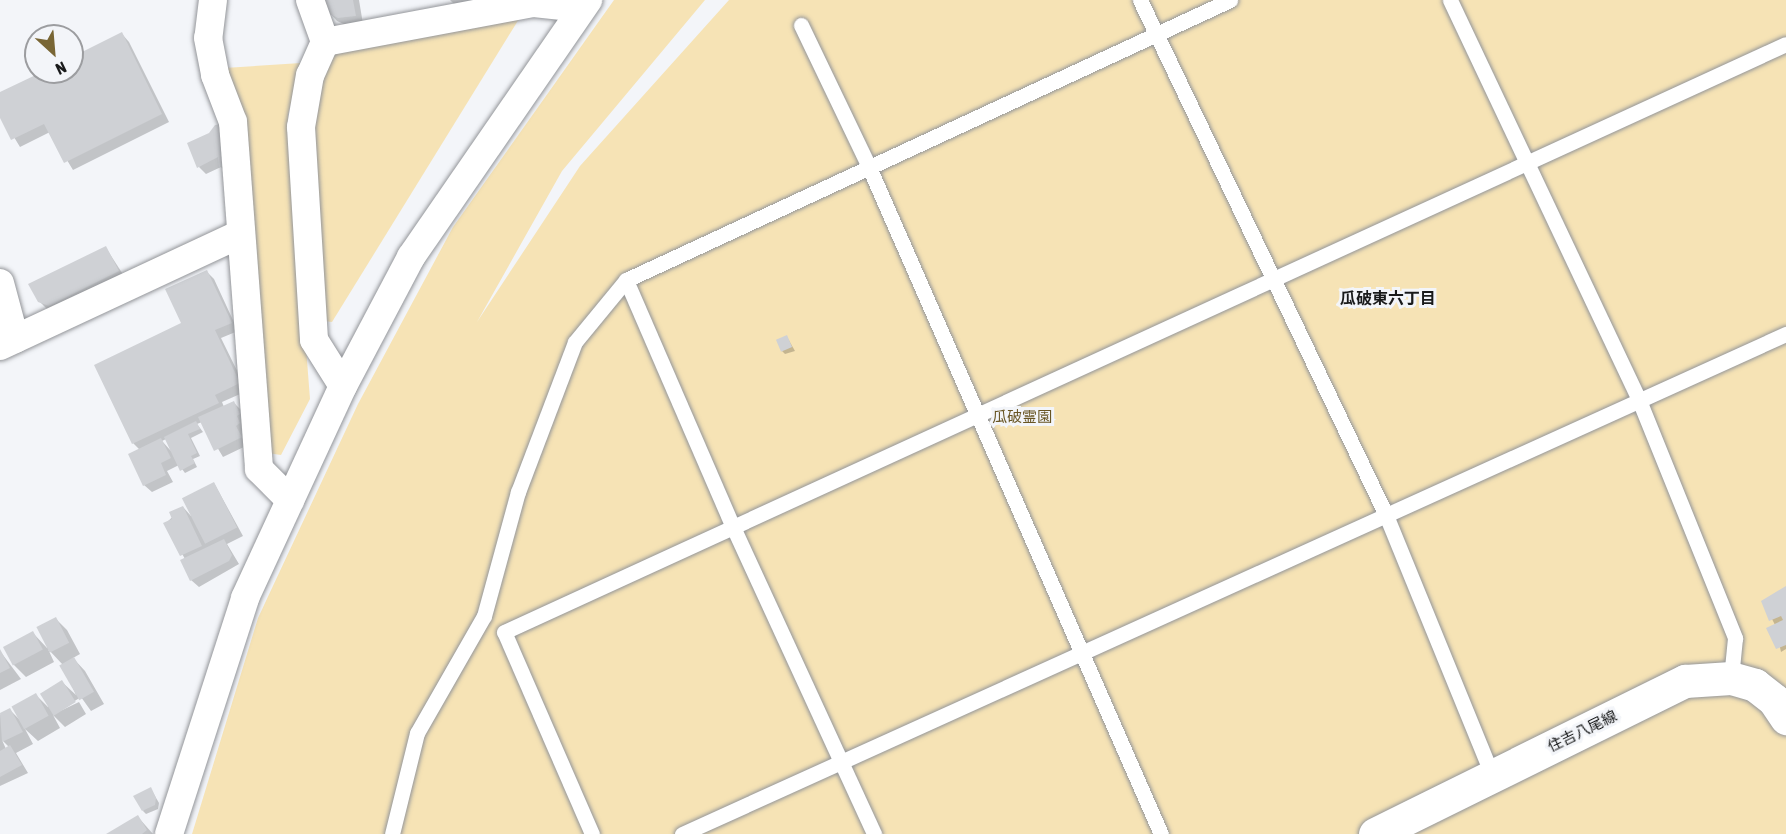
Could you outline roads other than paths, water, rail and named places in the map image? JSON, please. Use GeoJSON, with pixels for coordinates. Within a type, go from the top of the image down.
{"type":"FeatureCollection","features":[{"type":"Feature","properties":{"kind":"main road","name":"住吉八尾線"},"geometry":{"type":"LineString","coordinates":[[1375,834],[1685,681],[1731,678],[1755,685],[1774,700],[1786,718]]}},
{"type":"Feature","properties":{"kind":"street"},"geometry":{"type":"LineString","coordinates":[[213,0],[208,38],[215,75],[233,122],[259,469],[290,500]]}},
{"type":"Feature","properties":{"kind":"street"},"geometry":{"type":"LineString","coordinates":[[310,0],[325,42],[310,75],[301,127],[314,340],[343,386]]}},
{"type":"Feature","properties":{"kind":"street"},"geometry":{"type":"LineString","coordinates":[[325,42],[534,3],[584,4]]}},
{"type":"Feature","properties":{"kind":"street"},"geometry":{"type":"LineString","coordinates":[[169,834],[245,598],[343,386],[411,256],[584,4]]}},
{"type":"Feature","properties":{"kind":"street"},"geometry":{"type":"LineString","coordinates":[[0,283],[8,343],[240,234]]}},
{"type":"Feature","properties":{"kind":"lane"},"geometry":{"type":"LineString","coordinates":[[1140,0],[1386,515],[1492,775]]}},
{"type":"Feature","properties":{"kind":"lane"},"geometry":{"type":"LineString","coordinates":[[392,834],[417,733],[484,616],[518,492],[575,342],[626,280],[1230,0]]}},
{"type":"Feature","properties":{"kind":"lane"},"geometry":{"type":"LineString","coordinates":[[1450,0],[1639,400],[1735,638],[1731,678]]}},
{"type":"Feature","properties":{"kind":"lane"},"geometry":{"type":"LineString","coordinates":[[801,25],[869,167],[976,416],[1083,652],[1161,834]]}},
{"type":"Feature","properties":{"kind":"lane"},"geometry":{"type":"LineString","coordinates":[[592,834],[504,632],[1786,44]]}},
{"type":"Feature","properties":{"kind":"lane"},"geometry":{"type":"LineString","coordinates":[[626,280],[733,527],[839,763],[874,834]]}},
{"type":"Feature","properties":{"kind":"lane"},"geometry":{"type":"LineString","coordinates":[[682,834],[1786,334]]}},
{"type":"Feature","properties":{"kind":"district","name":"瓜破東六丁目"},"geometry":{"type":"Point","coordinates":[1388,298]}},
{"type":"Feature","properties":{"kind":"park label","name":"瓜破霊園"},"geometry":{"type":"Point","coordinates":[1022,417]}}]}
